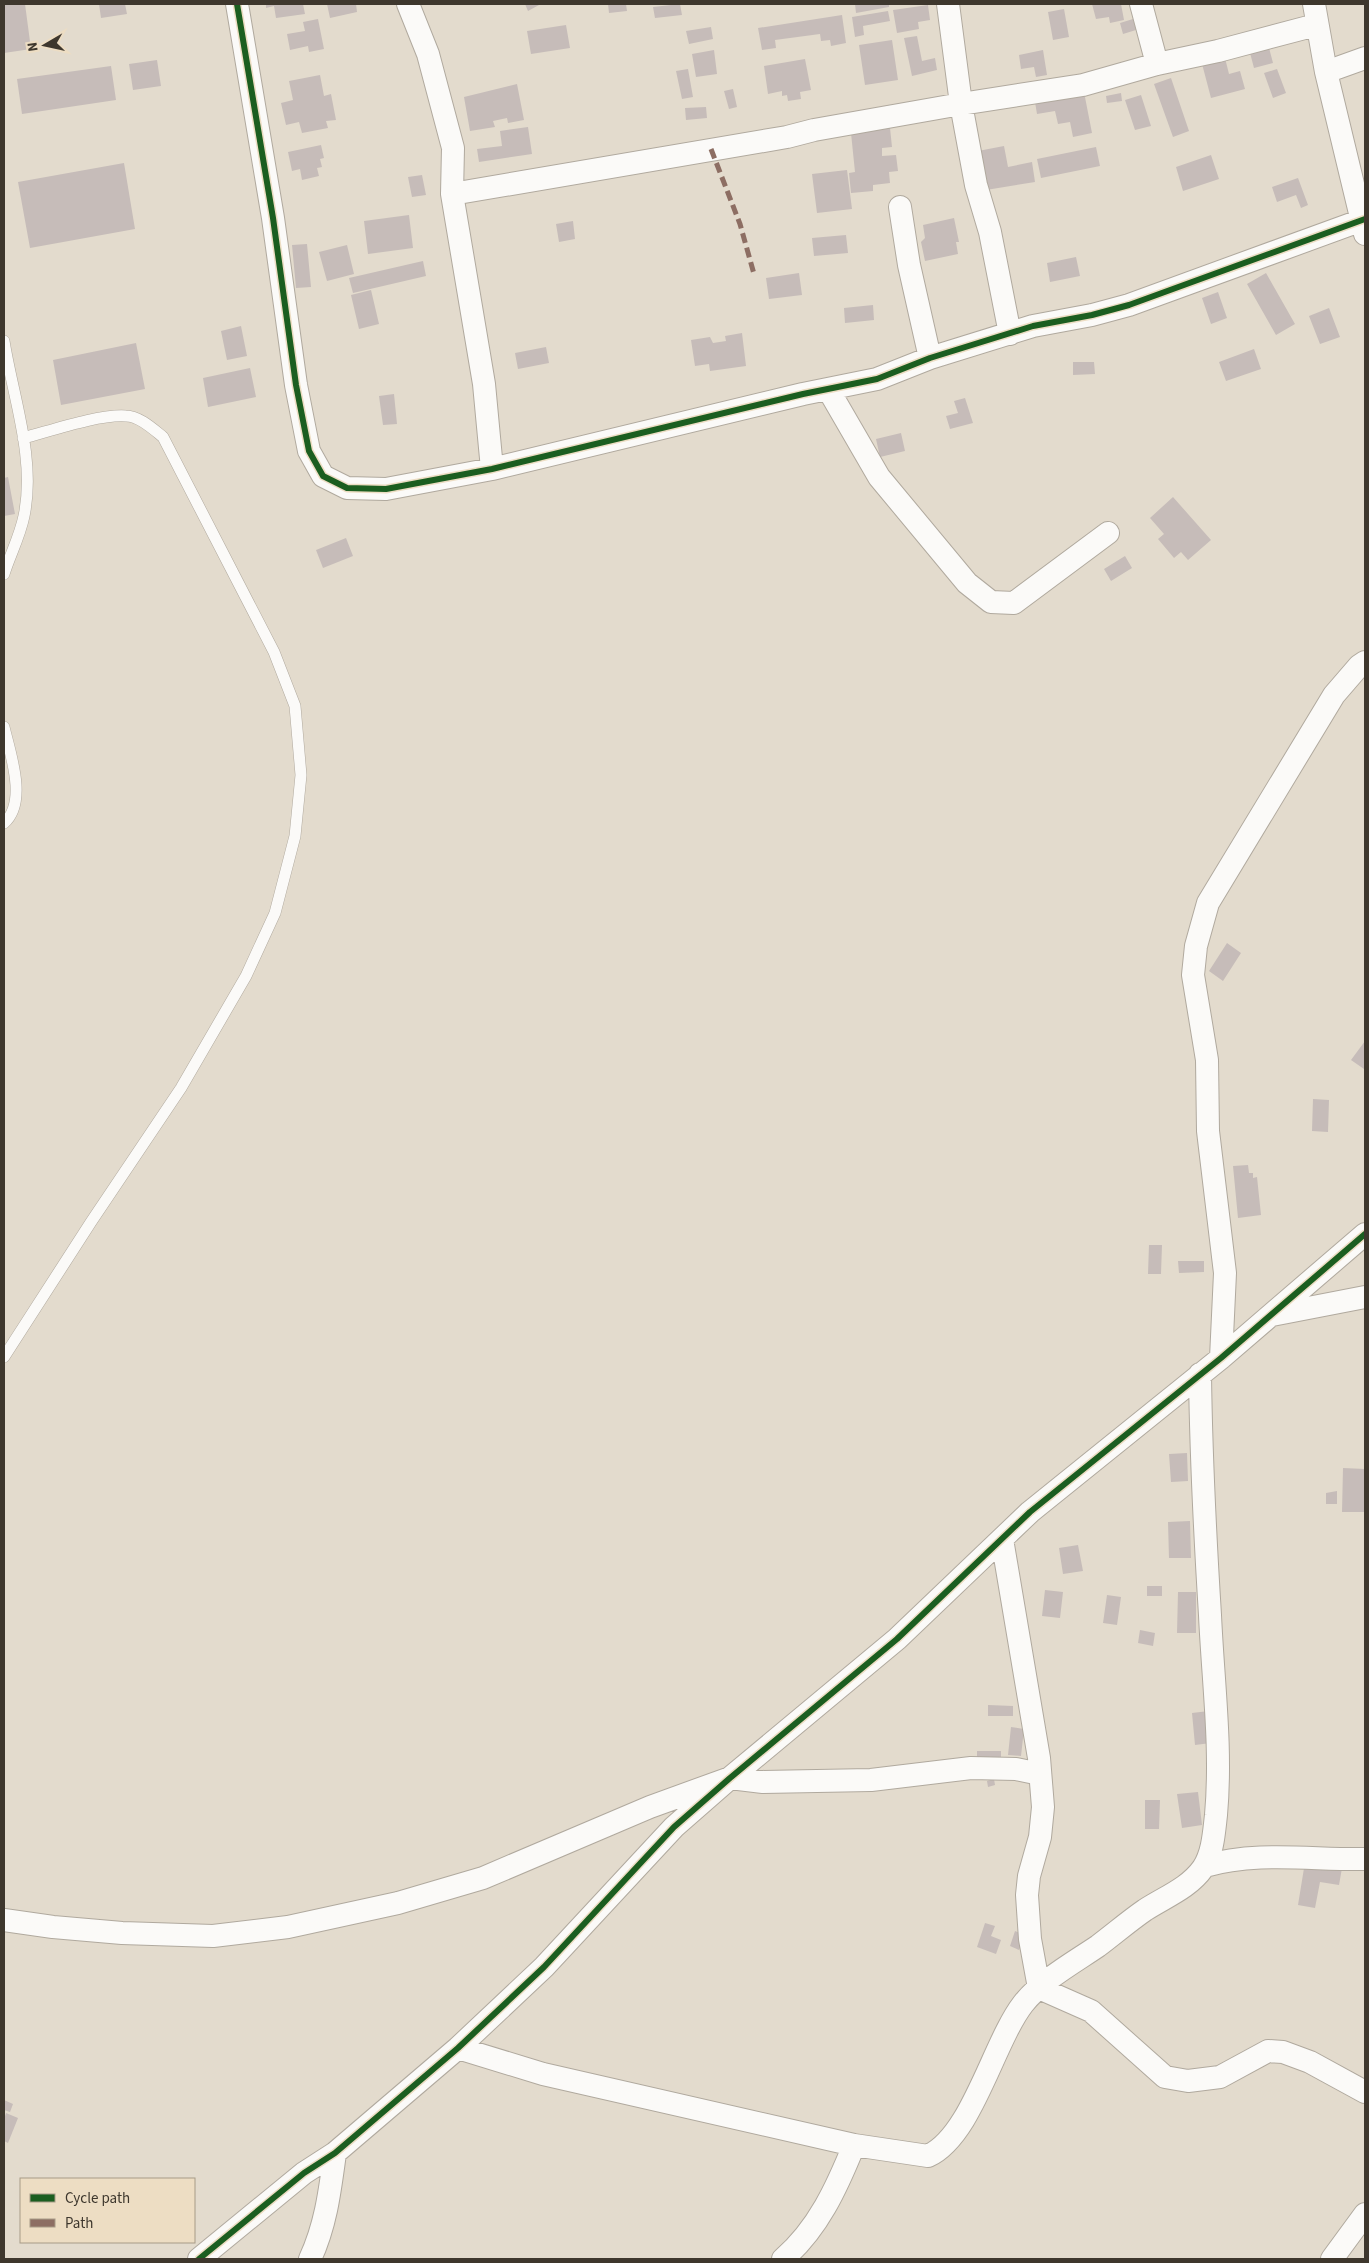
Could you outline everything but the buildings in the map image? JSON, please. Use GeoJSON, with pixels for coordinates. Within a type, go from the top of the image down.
{"type":"FeatureCollection","features":[{"type":"Feature","properties":{"kind":"street"},"geometry":{"type":"LineString","coordinates":[[237,4],[273,218],[296,385],[309,451],[323,476],[347,488],[386,489],[492,469],[877,379],[930,358],[1033,326],[1092,315],[1130,305],[1364,225],[1326,72],[1315,14],[1218,51],[1157,64],[1083,85],[961,104],[814,130],[787,137],[452,194]]}},
{"type":"Feature","properties":{"kind":"street"},"geometry":{"type":"LineString","coordinates":[[408,4],[428,54],[453,148],[452,194],[484,384],[492,469]]}},
{"type":"Feature","properties":{"kind":"street"},"geometry":{"type":"LineString","coordinates":[[948,4],[961,104],[976,185],[990,232],[1010,334]]}},
{"type":"Feature","properties":{"kind":"street"},"geometry":{"type":"LineString","coordinates":[[1141,4],[1157,64]]}},
{"type":"Feature","properties":{"kind":"street"},"geometry":{"type":"LineString","coordinates":[[1326,72],[1365,58]]}},
{"type":"Feature","properties":{"kind":"street"},"geometry":{"type":"LineString","coordinates":[[900,207],[909,265],[930,358]]}},
{"type":"Feature","properties":{"kind":"street"},"geometry":{"type":"LineString","coordinates":[[828,389],[879,477],[967,584],[991,602],[1014,603],[1108,532]]}},
{"type":"Feature","properties":{"kind":"street"},"geometry":{"type":"LineString","coordinates":[[1220,1358],[1225,1273],[1208,1132],[1207,1060],[1193,975],[1196,946],[1208,903],[1334,695],[1359,666],[1365,662]]}},
{"type":"Feature","properties":{"kind":"street"},"geometry":{"type":"LineString","coordinates":[[198,2259],[304,2174],[335,2153],[458,2048],[544,1967],[674,1827],[730,1778],[898,1639],[1030,1512],[1220,1358],[1365,1234]]}},
{"type":"Feature","properties":{"kind":"street"},"geometry":{"type":"LineString","coordinates":[[1271,1315],[1365,1297]]}},
{"type":"Feature","properties":{"kind":"street"},"geometry":{"type":"LineString","coordinates":[[458,2048],[543,2074],[854,2145],[928,2156],[944,2146],[963,2119],[989,2071],[1007,2028],[1024,2003],[1039,1988],[1145,1910],[1192,1882],[1204,1866],[1214,1834],[1219,1739],[1210,1616],[1200,1374]]}},
{"type":"Feature","properties":{"kind":"street"},"geometry":{"type":"LineString","coordinates":[[1002,1539],[1017,1621],[1040,1774],[1043,1807],[1040,1836],[1027,1895],[1030,1940],[1039,1988]]}},
{"type":"Feature","properties":{"kind":"street"},"geometry":{"type":"LineString","coordinates":[[4,1920],[53,1927],[122,1933],[213,1936],[288,1927],[398,1903],[483,1878],[650,1807],[730,1778],[763,1782],[871,1780],[971,1768],[1016,1769],[1040,1774]]}},
{"type":"Feature","properties":{"kind":"street"},"geometry":{"type":"LineString","coordinates":[[1204,1866],[1224,1860],[1244,1858],[1365,1859]]}},
{"type":"Feature","properties":{"kind":"street"},"geometry":{"type":"LineString","coordinates":[[1039,1988],[1091,2011],[1165,2077],[1188,2081],[1212,2079],[1220,2077],[1268,2051],[1283,2052],[1310,2062],[1365,2092]]}},
{"type":"Feature","properties":{"kind":"street"},"geometry":{"type":"LineString","coordinates":[[783,2259],[798,2246],[834,2194],[854,2145]]}},
{"type":"Feature","properties":{"kind":"street"},"geometry":{"type":"LineString","coordinates":[[310,2259],[321,2236],[326,2216],[335,2153]]}},
{"type":"Feature","properties":{"kind":"street"},"geometry":{"type":"LineString","coordinates":[[1332,2259],[1365,2214]]}},
{"type":"Feature","properties":{"kind":"lane"},"geometry":{"type":"LineString","coordinates":[[4,341],[23,438],[26,492],[24,516],[4,574]]}},
{"type":"Feature","properties":{"kind":"lane"},"geometry":{"type":"LineString","coordinates":[[4,1357],[90,1222],[181,1088],[246,976],[275,913],[295,836],[301,775],[295,706],[274,652],[163,437],[142,422],[127,415],[93,420],[23,438]]}},
{"type":"Feature","properties":{"kind":"lane"},"geometry":{"type":"LineString","coordinates":[[4,727],[17,792],[10,818],[4,823]]}},
{"type":"Feature","properties":{"kind":"marked path"},"geometry":{"type":"LineString","coordinates":[[711,149],[740,224],[754,274]]}},
{"type":"Feature","properties":{"kind":"cycle path"},"geometry":{"type":"LineString","coordinates":[[237,4],[273,218],[296,385],[309,451],[323,476],[347,488],[386,489],[492,469],[803,394],[877,379],[930,358],[1033,326],[1092,315],[1129,305],[1365,219]]}},
{"type":"Feature","properties":{"kind":"cycle path"},"geometry":{"type":"LineString","coordinates":[[199,2259],[304,2173],[335,2153],[458,2048],[544,1967],[674,1827],[897,1639],[1030,1512],[1221,1358],[1365,1234]]}}]}
